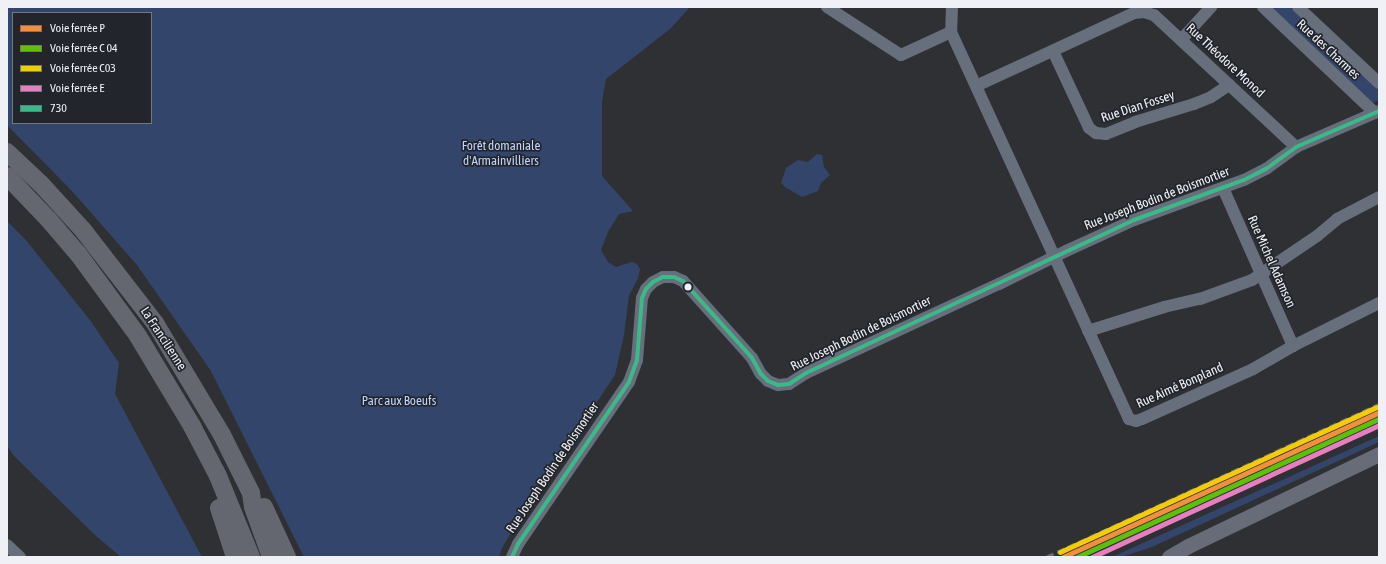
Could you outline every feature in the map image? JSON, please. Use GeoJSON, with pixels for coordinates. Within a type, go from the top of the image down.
{"type":"FeatureCollection","features":[{"type":"Feature","properties":{"kind":"highway","name":"La Francilienne"},"geometry":{"type":"LineString","coordinates":[[7,152],[41,184],[83,230],[143,307],[182,366],[252,493],[253,507],[271,557]]}},
{"type":"Feature","properties":{"kind":"highway","name":"La Francilienne"},"geometry":{"type":"LineString","coordinates":[[7,176],[49,220],[109,294],[165,378],[218,476],[251,557]]}},
{"type":"Feature","properties":{"kind":"highway"},"geometry":{"type":"LineString","coordinates":[[218,476],[213,493],[235,557]]}},
{"type":"Feature","properties":{"kind":"highway"},"geometry":{"type":"LineString","coordinates":[[252,493],[262,502],[287,557]]}},
{"type":"Feature","properties":{"kind":"main road"},"geometry":{"type":"LineString","coordinates":[[1169,557],[1188,546],[1379,454]]}},
{"type":"Feature","properties":{"kind":"main road"},"geometry":{"type":"LineString","coordinates":[[1278,503],[1379,463]]}},
{"type":"Feature","properties":{"kind":"street"},"geometry":{"type":"LineString","coordinates":[[827,7],[901,55],[951,32]]}},
{"type":"Feature","properties":{"kind":"street"},"geometry":{"type":"LineString","coordinates":[[1181,40],[1211,7]]}},
{"type":"Feature","properties":{"kind":"street","name":"Rue des Charmes"},"geometry":{"type":"LineString","coordinates":[[1263,7],[1377,112]]}},
{"type":"Feature","properties":{"kind":"street","name":"Rue des Charmes"},"geometry":{"type":"LineString","coordinates":[[1298,7],[1379,83]]}},
{"type":"Feature","properties":{"kind":"street","name":"Rue Théodore Monod"},"geometry":{"type":"LineString","coordinates":[[976,86],[1134,13],[1144,12],[1154,15],[1296,147]]}},
{"type":"Feature","properties":{"kind":"street"},"geometry":{"type":"LineString","coordinates":[[951,13],[951,32],[1055,256]]}},
{"type":"Feature","properties":{"kind":"street","name":"Rue Dian Fossey"},"geometry":{"type":"LineString","coordinates":[[1053,51],[1089,128],[1096,133],[1106,134],[1136,122],[1194,104],[1211,97],[1229,84]]}},
{"type":"Feature","properties":{"kind":"street","name":"Rue Joseph Bodin de Boismortier"},"geometry":{"type":"LineString","coordinates":[[512,557],[518,544],[629,382],[637,360],[642,298],[646,289],[653,282],[663,277],[674,277],[683,281],[752,358],[761,374],[768,381],[778,385],[789,384],[806,373],[1134,220],[1223,188],[1266,169],[1296,147],[1377,112]]}},
{"type":"Feature","properties":{"kind":"street","name":"Rue Michel Adamson"},"geometry":{"type":"LineString","coordinates":[[1223,188],[1293,346]]}},
{"type":"Feature","properties":{"kind":"street"},"geometry":{"type":"LineString","coordinates":[[1088,331],[1164,306],[1200,299],[1252,280],[1317,236],[1337,219],[1379,197]]}},
{"type":"Feature","properties":{"kind":"street","name":"Rue Aimé Bonpland"},"geometry":{"type":"LineString","coordinates":[[1055,256],[1125,413],[1129,419],[1136,421],[1253,368],[1293,346],[1379,303]]}},
{"type":"Feature","properties":{"kind":"street"},"geometry":{"type":"LineString","coordinates":[[7,545],[20,557]]}},
{"type":"Feature","properties":{"kind":"green space","name":"Parc aux Boeufs"},"geometry":{"type":"Polygon","coordinates":[[[7,7],[690,7],[670,29],[606,79],[602,102],[602,176],[633,211],[619,214],[608,232],[601,250],[608,262],[616,267],[632,262],[637,264],[640,269],[638,278],[629,296],[624,335],[615,375],[522,514],[502,548],[499,557],[304,557],[211,371],[137,265],[71,190],[7,125],[7,7]]]}},
{"type":"Feature","properties":{"kind":"green space"},"geometry":{"type":"Polygon","coordinates":[[[1270,7],[1290,7],[1361,74],[1379,87],[1379,100],[1370,104],[1270,7]]]}},
{"type":"Feature","properties":{"kind":"green space"},"geometry":{"type":"Polygon","coordinates":[[[817,154],[822,155],[824,167],[830,175],[821,183],[818,191],[802,197],[781,183],[786,168],[798,160],[808,162],[817,154]]]}},
{"type":"Feature","properties":{"kind":"green space"},"geometry":{"type":"Polygon","coordinates":[[[7,221],[25,239],[90,320],[119,363],[115,394],[202,557],[121,557],[96,536],[14,456],[7,446],[7,221]]]}},
{"type":"Feature","properties":{"kind":"green space"},"geometry":{"type":"Polygon","coordinates":[[[1379,436],[1379,442],[1152,547],[1121,557],[1112,557],[1379,436]]]}},
{"type":"Feature","properties":{"kind":"railway"},"geometry":{"type":"LineString","coordinates":[[1046,557],[1379,404]]}},
{"type":"Feature","properties":{"kind":"railway"},"geometry":{"type":"LineString","coordinates":[[1093,557],[1379,426]]}},
{"type":"Feature","properties":{"kind":"rail line","name":"C03"},"geometry":{"type":"LineString","coordinates":[[1060,552],[1376,407]]}},
{"type":"Feature","properties":{"kind":"rail line","name":"P"},"geometry":{"type":"LineString","coordinates":[[1063,557],[1379,412]]}},
{"type":"Feature","properties":{"kind":"rail line","name":"E"},"geometry":{"type":"LineString","coordinates":[[1092,557],[1379,425]]}},
{"type":"Feature","properties":{"kind":"transit line","name":"730"},"geometry":{"type":"LineString","coordinates":[[512,557],[518,544],[629,382],[637,360],[642,298],[646,289],[653,282],[663,277],[674,277],[683,281],[752,358],[761,374],[768,381],[778,385],[789,384],[806,373],[1134,220],[1244,180],[1266,169],[1296,147],[1379,111]]}},
{"type":"Feature","properties":{"kind":"transit line"},"geometry":{"type":"LineString","coordinates":[[1077,557],[1379,419]]}},
{"type":"Feature","properties":{"kind":"park label","name":"Forêt domaniale d'Armainvilliers"},"geometry":{"type":"Point","coordinates":[501,154]}}]}
